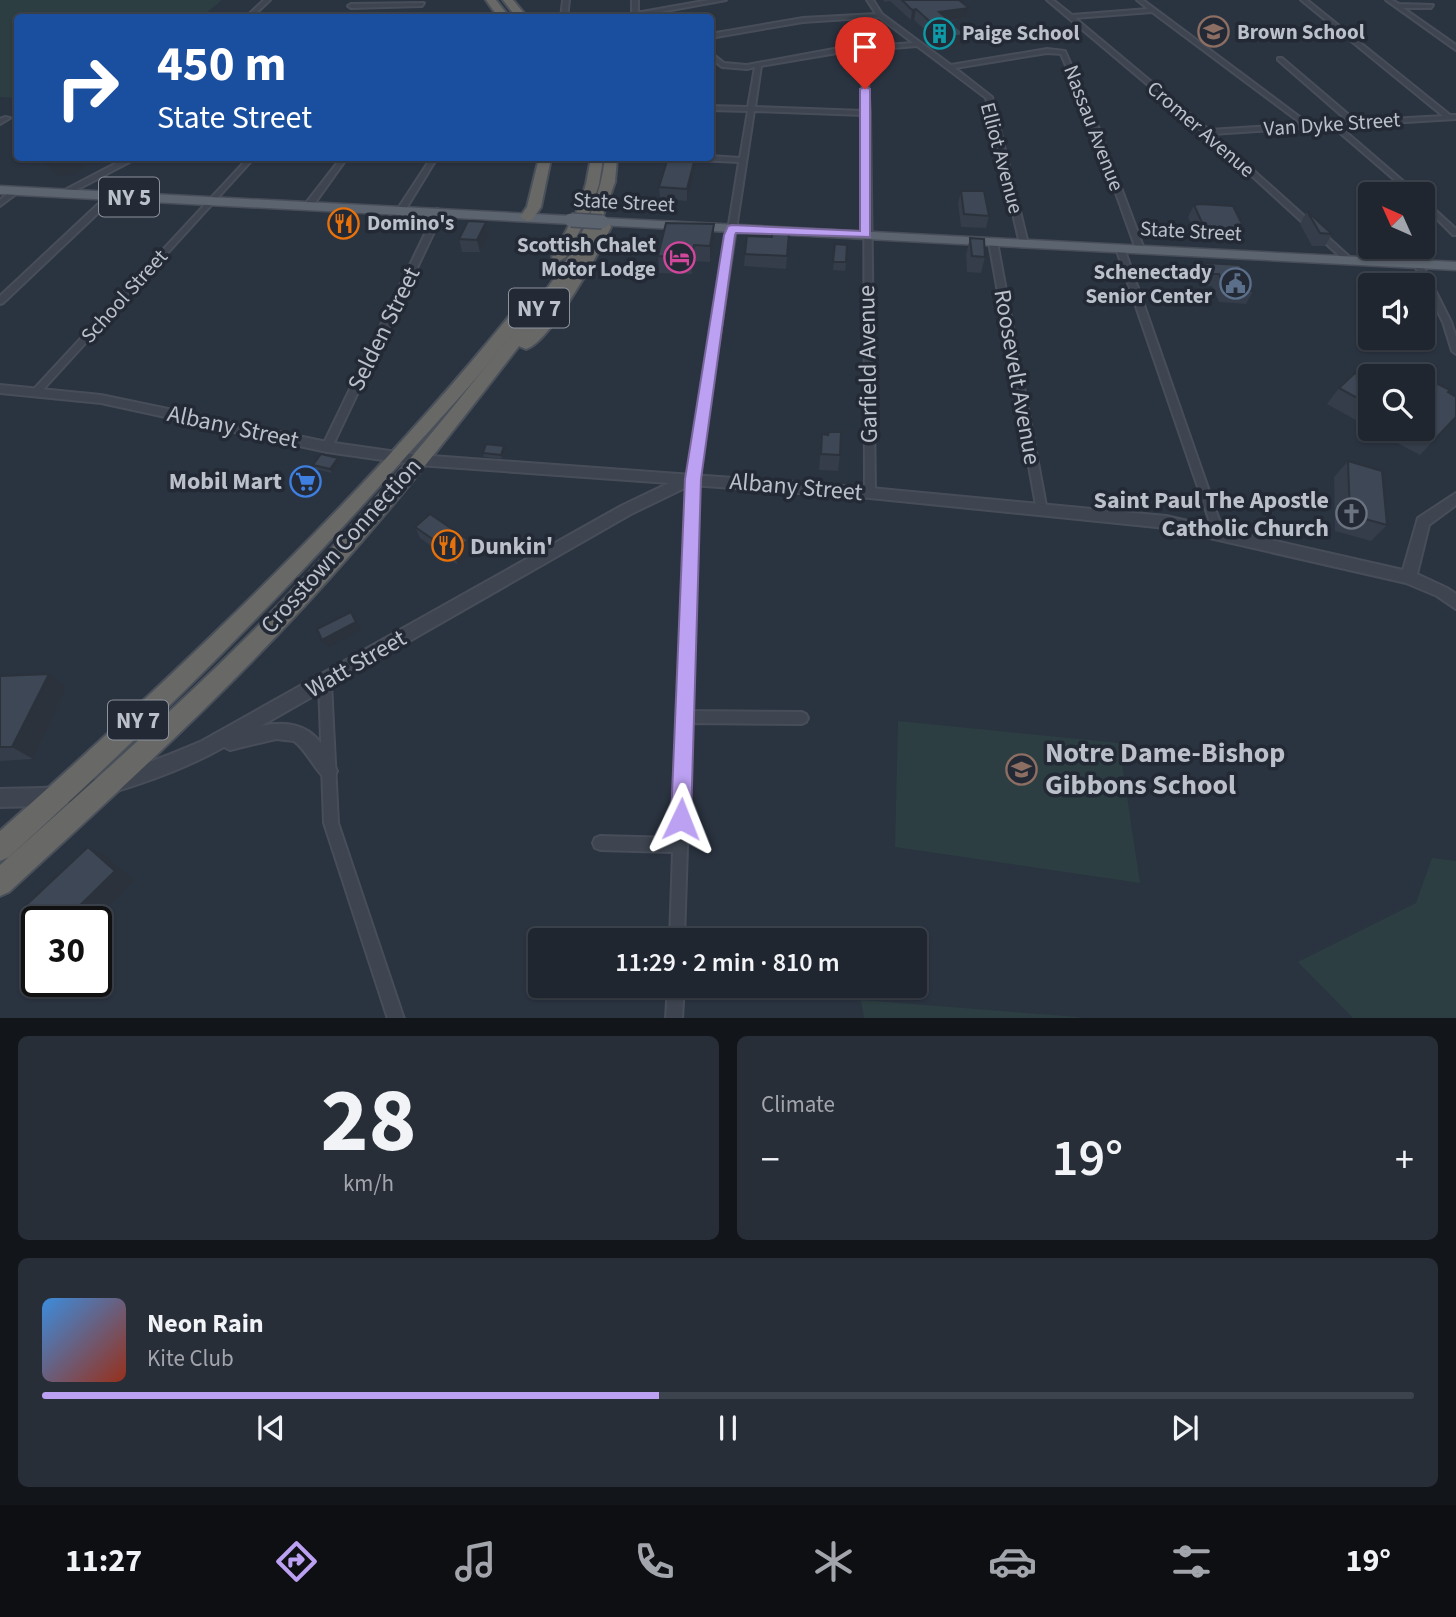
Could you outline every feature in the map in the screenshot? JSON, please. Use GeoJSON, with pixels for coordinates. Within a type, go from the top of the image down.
{"type":"FeatureCollection","features":[{"type":"Feature","properties":{"kind":"highway"},"geometry":{"type":"LineString","coordinates":[[491,0],[502,14]]}},
{"type":"Feature","properties":{"kind":"highway"},"geometry":{"type":"LineString","coordinates":[[508,0],[520,14]]}},
{"type":"Feature","properties":{"kind":"highway"},"geometry":{"type":"LineString","coordinates":[[527,217],[525,207],[538,161]]}},
{"type":"Feature","properties":{"kind":"highway"},"geometry":{"type":"LineString","coordinates":[[527,217],[534,207],[544,161]]}},
{"type":"Feature","properties":{"kind":"highway","name":"Crosstown Connection"},"geometry":{"type":"LineString","coordinates":[[0,883],[109,784],[231,665],[341,552],[472,371],[540,287],[568,243],[585,207],[597,161]]}},
{"type":"Feature","properties":{"kind":"highway","name":"Crosstown Connection"},"geometry":{"type":"LineString","coordinates":[[0,848],[218,644],[407,458],[434,441],[524,328],[584,240],[603,203],[612,172],[611,161]]}},
{"type":"Feature","properties":{"kind":"highway"},"geometry":{"type":"LineString","coordinates":[[434,441],[466,413],[554,313],[575,284],[618,186],[621,161]]}},
{"type":"Feature","properties":{"kind":"main road","name":"State Street"},"geometry":{"type":"LineString","coordinates":[[0,190],[1456,266]]}},
{"type":"Feature","properties":{"kind":"street"},"geometry":{"type":"LineString","coordinates":[[251,14],[267,0]]}},
{"type":"Feature","properties":{"kind":"street"},"geometry":{"type":"LineString","coordinates":[[635,0],[635,14],[722,0]]}},
{"type":"Feature","properties":{"kind":"street","name":"Elliot Avenue"},"geometry":{"type":"LineString","coordinates":[[870,0],[880,15],[989,97],[1024,244]]}},
{"type":"Feature","properties":{"kind":"street","name":"Cromer Avenue"},"geometry":{"type":"LineString","coordinates":[[1051,0],[1207,132],[1349,261]]}},
{"type":"Feature","properties":{"kind":"street"},"geometry":{"type":"LineString","coordinates":[[1140,0],[1307,125]]}},
{"type":"Feature","properties":{"kind":"street"},"geometry":{"type":"LineString","coordinates":[[1304,0],[1452,117],[1456,124]]}},
{"type":"Feature","properties":{"kind":"street"},"geometry":{"type":"LineString","coordinates":[[1390,0],[1456,48]]}},
{"type":"Feature","properties":{"kind":"street"},"geometry":{"type":"LineString","coordinates":[[353,3],[423,2]]}},
{"type":"Feature","properties":{"kind":"street"},"geometry":{"type":"LineString","coordinates":[[1398,6],[1431,6]]}},
{"type":"Feature","properties":{"kind":"street"},"geometry":{"type":"LineString","coordinates":[[1072,17],[1153,10]]}},
{"type":"Feature","properties":{"kind":"street"},"geometry":{"type":"LineString","coordinates":[[714,35],[803,20],[880,15]]}},
{"type":"Feature","properties":{"kind":"street"},"geometry":{"type":"LineString","coordinates":[[714,59],[729,66],[758,65],[851,50],[919,44]]}},
{"type":"Feature","properties":{"kind":"street","name":"Garfield Avenue"},"geometry":{"type":"LineString","coordinates":[[851,50],[864,65],[867,113],[870,493]]}},
{"type":"Feature","properties":{"kind":"street","name":"Nassau Avenue"},"geometry":{"type":"LineString","coordinates":[[951,67],[1058,51],[1065,55],[1140,249]]}},
{"type":"Feature","properties":{"kind":"street"},"geometry":{"type":"LineString","coordinates":[[1280,59],[1353,122]]}},
{"type":"Feature","properties":{"kind":"street"},"geometry":{"type":"LineString","coordinates":[[677,928],[693,479],[758,65]]}},
{"type":"Feature","properties":{"kind":"street"},"geometry":{"type":"LineString","coordinates":[[714,108],[867,113]]}},
{"type":"Feature","properties":{"kind":"street","name":"Van Dyke Street"},"geometry":{"type":"LineString","coordinates":[[1207,132],[1452,117]]}},
{"type":"Feature","properties":{"kind":"street"},"geometry":{"type":"LineString","coordinates":[[1333,124],[1401,182]]}},
{"type":"Feature","properties":{"kind":"street"},"geometry":{"type":"LineString","coordinates":[[714,159],[744,160]]}},
{"type":"Feature","properties":{"kind":"street"},"geometry":{"type":"LineString","coordinates":[[64,194],[126,161]]}},
{"type":"Feature","properties":{"kind":"street","name":"School Street"},"geometry":{"type":"LineString","coordinates":[[36,393],[248,161]]}},
{"type":"Feature","properties":{"kind":"street"},"geometry":{"type":"LineString","coordinates":[[309,205],[342,161]]}},
{"type":"Feature","properties":{"kind":"street"},"geometry":{"type":"LineString","coordinates":[[401,210],[432,161]]}},
{"type":"Feature","properties":{"kind":"street"},"geometry":{"type":"LineString","coordinates":[[0,204],[16,191]]}},
{"type":"Feature","properties":{"kind":"street"},"geometry":{"type":"LineString","coordinates":[[0,301],[112,196]]}},
{"type":"Feature","properties":{"kind":"street","name":"Selden Street"},"geometry":{"type":"LineString","coordinates":[[327,447],[440,211]]}},
{"type":"Feature","properties":{"kind":"street"},"geometry":{"type":"LineString","coordinates":[[1435,213],[1456,233]]}},
{"type":"Feature","properties":{"kind":"street","name":"Roosevelt Avenue"},"geometry":{"type":"LineString","coordinates":[[993,242],[1042,511]]}},
{"type":"Feature","properties":{"kind":"street"},"geometry":{"type":"LineString","coordinates":[[1120,248],[1218,531]]}},
{"type":"Feature","properties":{"kind":"street"},"geometry":{"type":"LineString","coordinates":[[1418,264],[1447,322],[1456,351]]}},
{"type":"Feature","properties":{"kind":"street","name":"Albany Street"},"geometry":{"type":"LineString","coordinates":[[0,389],[101,399],[327,447],[407,458],[870,493],[1166,522],[1218,531],[1409,577],[1442,592],[1456,603]]}},
{"type":"Feature","properties":{"kind":"street","name":"Watt Street"},"geometry":{"type":"LineString","coordinates":[[0,798],[57,795],[109,784],[164,766],[208,747],[626,510],[693,479]]}},
{"type":"Feature","properties":{"kind":"street"},"geometry":{"type":"LineString","coordinates":[[1409,577],[1423,522],[1456,498]]}},
{"type":"Feature","properties":{"kind":"street"},"geometry":{"type":"LineString","coordinates":[[325,683],[331,823],[396,1018]]}},
{"type":"Feature","properties":{"kind":"street"},"geometry":{"type":"LineString","coordinates":[[685,717],[802,718]]}},
{"type":"Feature","properties":{"kind":"street"},"geometry":{"type":"LineString","coordinates":[[208,747],[282,729],[293,731],[305,736],[319,752],[328,771]]}},
{"type":"Feature","properties":{"kind":"street"},"geometry":{"type":"LineString","coordinates":[[600,843],[680,845]]}},
{"type":"Feature","properties":{"kind":"street"},"geometry":{"type":"LineString","coordinates":[[674,1018],[675,998]]}},
{"type":"Feature","properties":{"kind":"shaded area"},"geometry":{"type":"Polygon","coordinates":[[[0,0],[222,0],[205,14],[14,14],[14,98],[0,97],[0,0]]]}},
{"type":"Feature","properties":{"kind":"shaded area"},"geometry":{"type":"Polygon","coordinates":[[[898,721],[1119,743],[1140,883],[895,847],[898,721]]]}},
{"type":"Feature","properties":{"kind":"shaded area"},"geometry":{"type":"Polygon","coordinates":[[[1432,858],[1456,861],[1456,1018],[1353,1018],[1298,962],[1416,903],[1432,858]]]}},
{"type":"Feature","properties":{"kind":"shaded area"},"geometry":{"type":"Polygon","coordinates":[[[861,1000],[1078,1017],[1079,1018],[864,1018],[861,1000]]]}},
{"type":"Feature","properties":{"kind":"building"},"geometry":{"type":"Polygon","coordinates":[[[902,0],[959,0],[969,8],[939,12],[966,35],[947,37],[902,0]]]}},
{"type":"Feature","properties":{"kind":"building"},"geometry":{"type":"Polygon","coordinates":[[[52,161],[68,161],[67,162],[49,164],[52,161]]]}},
{"type":"Feature","properties":{"kind":"building"},"geometry":{"type":"Polygon","coordinates":[[[667,161],[694,161],[687,189],[659,187],[667,161]]]}},
{"type":"Feature","properties":{"kind":"building"},"geometry":{"type":"Polygon","coordinates":[[[961,191],[984,191],[989,216],[964,214],[961,191]]]}},
{"type":"Feature","properties":{"kind":"building"},"geometry":{"type":"Polygon","coordinates":[[[1194,205],[1233,206],[1245,230],[1204,227],[1194,205]]]}},
{"type":"Feature","properties":{"kind":"building"},"geometry":{"type":"Polygon","coordinates":[[[1307,211],[1332,234],[1320,233],[1307,211]]]}},
{"type":"Feature","properties":{"kind":"building"},"geometry":{"type":"Polygon","coordinates":[[[468,221],[486,222],[477,240],[459,239],[468,221]]]}},
{"type":"Feature","properties":{"kind":"building"},"geometry":{"type":"Polygon","coordinates":[[[666,223],[714,224],[710,246],[694,245],[691,258],[658,256],[666,223]]]}},
{"type":"Feature","properties":{"kind":"building"},"geometry":{"type":"Polygon","coordinates":[[[772,232],[789,233],[787,256],[745,254],[747,236],[772,237],[772,232]]]}},
{"type":"Feature","properties":{"kind":"building"},"geometry":{"type":"Polygon","coordinates":[[[970,238],[984,239],[985,257],[972,256],[970,238]]]}},
{"type":"Feature","properties":{"kind":"building"},"geometry":{"type":"Polygon","coordinates":[[[835,244],[847,245],[846,262],[833,262],[835,244]]]}},
{"type":"Feature","properties":{"kind":"building"},"geometry":{"type":"Polygon","coordinates":[[[1205,263],[1240,265],[1253,291],[1226,290],[1219,274],[1210,274],[1205,263]]]}},
{"type":"Feature","properties":{"kind":"building"},"geometry":{"type":"Polygon","coordinates":[[[1355,373],[1358,375],[1358,398],[1339,388],[1355,373]]]}},
{"type":"Feature","properties":{"kind":"building"},"geometry":{"type":"Polygon","coordinates":[[[1435,382],[1450,390],[1448,392],[1456,397],[1456,417],[1435,439],[1435,382]]]}},
{"type":"Feature","properties":{"kind":"building"},"geometry":{"type":"Polygon","coordinates":[[[829,432],[841,432],[840,455],[821,454],[822,434],[828,435],[829,432]]]}},
{"type":"Feature","properties":{"kind":"building"},"geometry":{"type":"Polygon","coordinates":[[[486,444],[504,446],[501,455],[483,453],[486,444]]]}},
{"type":"Feature","properties":{"kind":"building"},"geometry":{"type":"Polygon","coordinates":[[[321,454],[338,458],[330,469],[313,465],[321,454]]]}},
{"type":"Feature","properties":{"kind":"building"},"geometry":{"type":"Polygon","coordinates":[[[1348,461],[1382,471],[1387,525],[1350,515],[1348,461]]]}},
{"type":"Feature","properties":{"kind":"building"},"geometry":{"type":"Polygon","coordinates":[[[430,514],[468,540],[453,553],[415,527],[430,514]]]}},
{"type":"Feature","properties":{"kind":"building"},"geometry":{"type":"Polygon","coordinates":[[[351,612],[356,622],[322,640],[317,629],[351,612]]]}},
{"type":"Feature","properties":{"kind":"building"},"geometry":{"type":"Polygon","coordinates":[[[49,674],[12,747],[0,747],[0,676],[49,674]]]}},
{"type":"Feature","properties":{"kind":"building"},"geometry":{"type":"Polygon","coordinates":[[[88,847],[115,871],[79,906],[25,906],[88,847]]]}},
{"type":"Feature","properties":{"kind":"place","name":"Brown School"},"geometry":{"type":"Point","coordinates":[1214,32]}},
{"type":"Feature","properties":{"kind":"place","name":"Paige School"},"geometry":{"type":"Point","coordinates":[939,33]}},
{"type":"Feature","properties":{"kind":"place","name":"Domino's"},"geometry":{"type":"Point","coordinates":[344,223]}},
{"type":"Feature","properties":{"kind":"place","name":"Scottish Chalet Motor Lodge"},"geometry":{"type":"Point","coordinates":[679,257]}},
{"type":"Feature","properties":{"kind":"place","name":"Schenectady Senior Center"},"geometry":{"type":"Point","coordinates":[1235,284]}},
{"type":"Feature","properties":{"kind":"place","name":"Mobil Mart"},"geometry":{"type":"Point","coordinates":[305,481]}},
{"type":"Feature","properties":{"kind":"place","name":"Saint Paul The Apostle Catholic Church"},"geometry":{"type":"Point","coordinates":[1352,514]}},
{"type":"Feature","properties":{"kind":"place","name":"Dunkin'"},"geometry":{"type":"Point","coordinates":[447,546]}},
{"type":"Feature","properties":{"kind":"place","name":"Notre Dame-Bishop Gibbons School"},"geometry":{"type":"Point","coordinates":[1022,769]}},
{"type":"Feature","properties":{"kind":"route"},"geometry":{"type":"LineString","coordinates":[[681,819],[693,479],[730,235],[732,229],[866,235],[865,89]]}}]}
